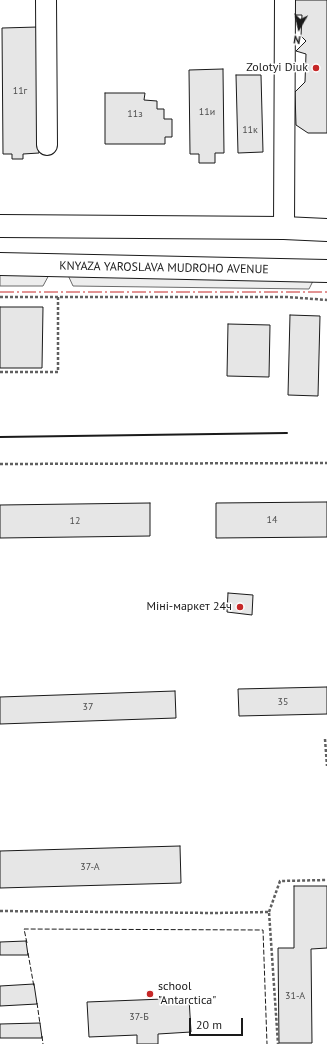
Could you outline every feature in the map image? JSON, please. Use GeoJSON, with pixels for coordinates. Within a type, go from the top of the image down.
{"type":"FeatureCollection","features":[{"type":"Feature","properties":{"kind":"main road"},"geometry":{"type":"LineString","coordinates":[[0,226],[284,228],[327,230]]}},
{"type":"Feature","properties":{"kind":"main road","name":"KNYAZA YAROSLAVA MUDROHO AVENUE"},"geometry":{"type":"LineString","coordinates":[[0,264],[327,271]]}},
{"type":"Feature","properties":{"kind":"lane"},"geometry":{"type":"LineString","coordinates":[[46,0],[47,145]]}},
{"type":"Feature","properties":{"kind":"lane"},"geometry":{"type":"LineString","coordinates":[[284,228],[285,0]]}},
{"type":"Feature","properties":{"kind":"path"},"geometry":{"type":"LineString","coordinates":[[0,296],[280,297],[327,300]]}},
{"type":"Feature","properties":{"kind":"path"},"geometry":{"type":"LineString","coordinates":[[0,372],[58,372],[58,297]]}},
{"type":"Feature","properties":{"kind":"path"},"geometry":{"type":"LineString","coordinates":[[0,464],[327,463]]}},
{"type":"Feature","properties":{"kind":"path"},"geometry":{"type":"LineString","coordinates":[[325,739],[327,766]]}},
{"type":"Feature","properties":{"kind":"path"},"geometry":{"type":"LineString","coordinates":[[278,1044],[269,912],[280,881],[327,880]]}},
{"type":"Feature","properties":{"kind":"path"},"geometry":{"type":"LineString","coordinates":[[0,911],[199,913],[269,912]]}},
{"type":"Feature","properties":{"kind":"shaded area"},"geometry":{"type":"Polygon","coordinates":[[[0,273],[50,273],[43,286],[0,286],[0,273]]]}},
{"type":"Feature","properties":{"kind":"shaded area"},"geometry":{"type":"Polygon","coordinates":[[[67,273],[316,275],[309,289],[73,286],[67,273]]]}},
{"type":"Feature","properties":{"kind":"building","name":"Zolotyi Diuk"},"geometry":{"type":"Polygon","coordinates":[[[289,0],[327,0],[327,133],[308,133],[296,125],[295,92],[305,82],[306,54],[296,51],[306,41],[301,36],[302,15],[289,15],[289,0]]]}},
{"type":"Feature","properties":{"kind":"building"},"geometry":{"type":"Polygon","coordinates":[[[38,27],[39,153],[23,154],[23,159],[12,159],[12,154],[3,154],[2,28],[38,27]]]}},
{"type":"Feature","properties":{"kind":"building"},"geometry":{"type":"Polygon","coordinates":[[[223,69],[224,153],[215,153],[215,163],[199,163],[199,154],[190,154],[189,70],[223,69]]]}},
{"type":"Feature","properties":{"kind":"building"},"geometry":{"type":"Polygon","coordinates":[[[236,75],[261,75],[263,152],[238,153],[236,75]]]}},
{"type":"Feature","properties":{"kind":"building"},"geometry":{"type":"Polygon","coordinates":[[[105,93],[145,93],[144,100],[157,101],[157,109],[164,109],[164,119],[172,119],[172,137],[165,137],[165,144],[105,144],[105,93]]]}},
{"type":"Feature","properties":{"kind":"building"},"geometry":{"type":"Polygon","coordinates":[[[0,307],[43,307],[42,368],[0,368],[0,307]]]}},
{"type":"Feature","properties":{"kind":"building"},"geometry":{"type":"Polygon","coordinates":[[[290,315],[320,316],[318,396],[288,395],[290,315]]]}},
{"type":"Feature","properties":{"kind":"building"},"geometry":{"type":"Polygon","coordinates":[[[228,324],[270,325],[269,377],[227,376],[228,324]]]}},
{"type":"Feature","properties":{"kind":"building"},"geometry":{"type":"Polygon","coordinates":[[[327,502],[327,537],[216,538],[216,503],[327,502]]]}},
{"type":"Feature","properties":{"kind":"building"},"geometry":{"type":"Polygon","coordinates":[[[150,503],[150,536],[0,538],[0,505],[150,503]]]}},
{"type":"Feature","properties":{"kind":"building","name":"Міні-маркет 24ч"},"geometry":{"type":"Polygon","coordinates":[[[228,593],[253,595],[252,615],[227,612],[228,593]]]}},
{"type":"Feature","properties":{"kind":"building"},"geometry":{"type":"Polygon","coordinates":[[[327,687],[327,714],[239,716],[238,689],[327,687]]]}},
{"type":"Feature","properties":{"kind":"building"},"geometry":{"type":"Polygon","coordinates":[[[175,691],[176,718],[0,724],[0,697],[175,691]]]}},
{"type":"Feature","properties":{"kind":"building"},"geometry":{"type":"Polygon","coordinates":[[[180,846],[181,883],[0,888],[0,851],[180,846]]]}},
{"type":"Feature","properties":{"kind":"building"},"geometry":{"type":"Polygon","coordinates":[[[294,886],[327,886],[327,948],[311,949],[312,1043],[279,1043],[278,948],[294,948],[294,886]]]}},
{"type":"Feature","properties":{"kind":"building"},"geometry":{"type":"Polygon","coordinates":[[[26,941],[28,955],[0,955],[0,942],[26,941]]]}},
{"type":"Feature","properties":{"kind":"building"},"geometry":{"type":"Polygon","coordinates":[[[34,984],[37,1004],[0,1006],[0,986],[34,984]]]}},
{"type":"Feature","properties":{"kind":"building"},"geometry":{"type":"Polygon","coordinates":[[[189,998],[191,1032],[158,1034],[158,1044],[137,1044],[137,1035],[89,1037],[87,1002],[189,998]]]}},
{"type":"Feature","properties":{"kind":"building"},"geometry":{"type":"Polygon","coordinates":[[[40,1023],[42,1038],[0,1038],[0,1024],[40,1023]]]}},
{"type":"Feature","properties":{"kind":"fence"},"geometry":{"type":"LineString","coordinates":[[27,943],[24,929],[263,930],[267,1044]]}},
{"type":"Feature","properties":{"kind":"fence"},"geometry":{"type":"LineString","coordinates":[[28,953],[34,987]]}},
{"type":"Feature","properties":{"kind":"fence"},"geometry":{"type":"LineString","coordinates":[[37,1003],[40,1024]]}},
{"type":"Feature","properties":{"kind":"fence"},"geometry":{"type":"LineString","coordinates":[[42,1036],[43,1044]]}},
{"type":"Feature","properties":{"kind":"wall"},"geometry":{"type":"LineString","coordinates":[[0,437],[287,433]]}},
{"type":"Feature","properties":{"kind":"power"},"geometry":{"type":"LineString","coordinates":[[0,292],[327,292]]}},
{"type":"Feature","properties":{"kind":"place","name":"Zolotyi Diuk"},"geometry":{"type":"Point","coordinates":[316,68]}},
{"type":"Feature","properties":{"kind":"place","name":"Міні-маркет 24ч"},"geometry":{"type":"Point","coordinates":[240,607]}},
{"type":"Feature","properties":{"kind":"place","name":"school \"Antarctica\""},"geometry":{"type":"Point","coordinates":[150,994]}}]}
